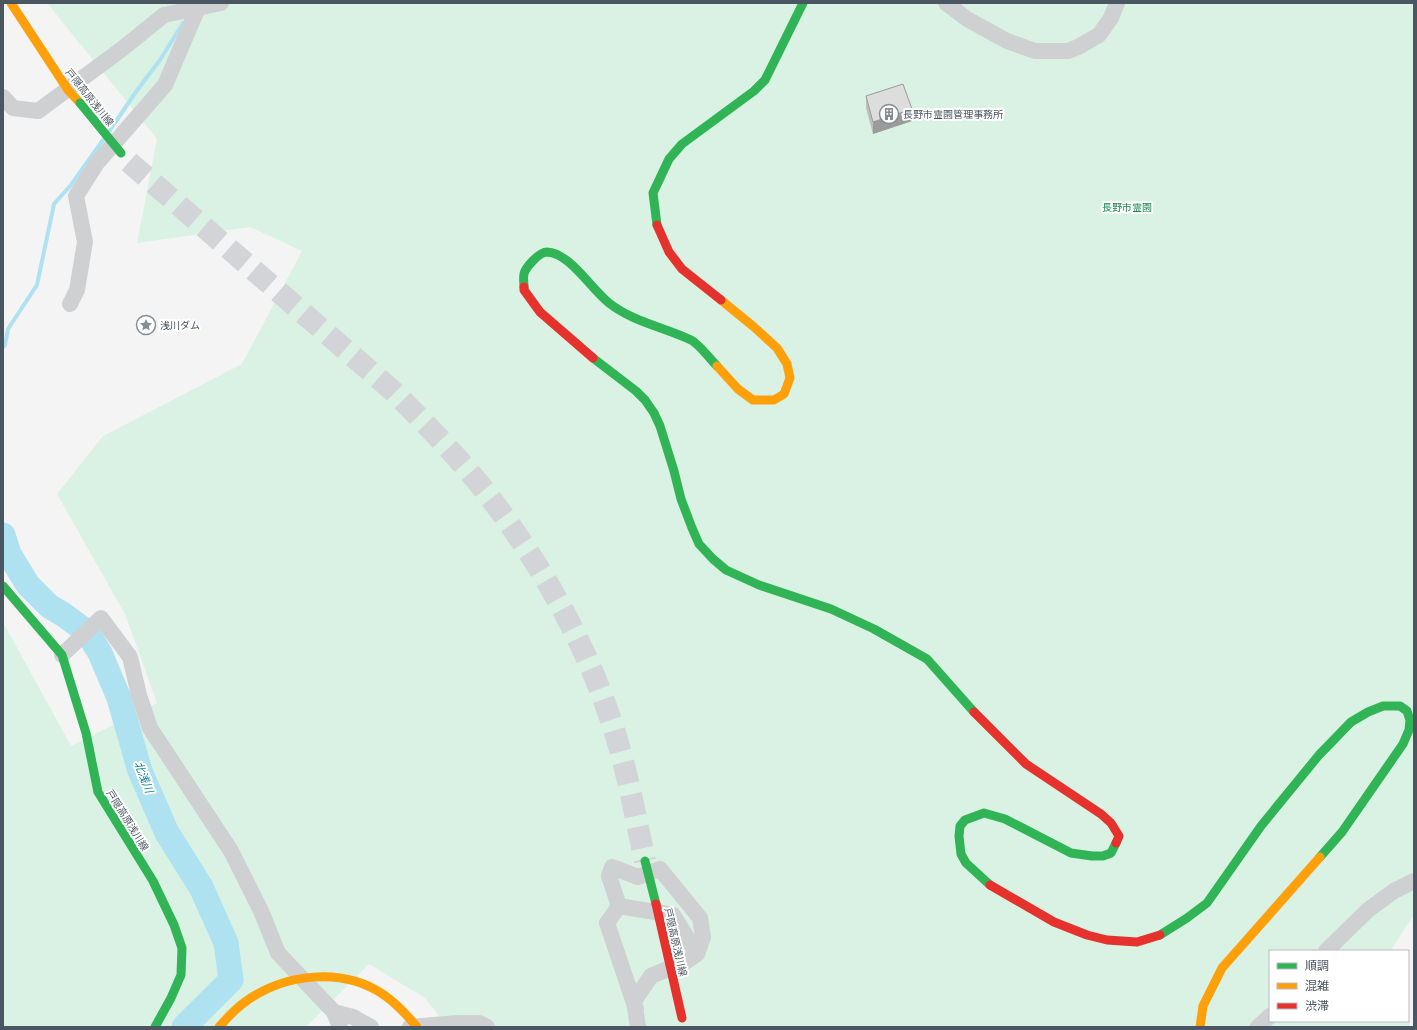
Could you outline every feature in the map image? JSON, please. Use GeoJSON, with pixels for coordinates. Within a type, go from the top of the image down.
{"type":"FeatureCollection","features":[{"type":"Feature","properties":{"kind":"street","name":"戸隠高原浅川線"},"geometry":{"type":"LineString","coordinates":[[11,3],[68,90],[123,155]]}},
{"type":"Feature","properties":{"kind":"street"},"geometry":{"type":"LineString","coordinates":[[70,304],[76,290],[85,242],[76,196],[97,163],[165,85],[200,3]]}},
{"type":"Feature","properties":{"kind":"street"},"geometry":{"type":"LineString","coordinates":[[3,97],[14,108],[38,111],[122,50],[164,14],[221,3]]}},
{"type":"Feature","properties":{"kind":"street"},"geometry":{"type":"LineString","coordinates":[[803,3],[765,80],[754,90],[682,144],[669,159],[653,193],[656,224],[669,252],[682,269],[754,327],[776,348],[783,357],[787,364],[790,378],[784,394],[774,400],[753,400],[738,390],[693,341],[632,317],[615,308],[602,298],[570,264],[562,257],[555,254],[546,252],[541,253],[532,262],[524,273],[524,290],[540,312],[645,400],[654,413],[660,426],[681,499],[692,528],[699,544],[713,559],[726,570],[759,585],[831,609],[874,629],[927,659],[970,708],[1026,764],[1101,814],[1111,823],[1119,836],[1110,854],[1104,856],[1082,855],[1071,852],[1005,818],[984,813],[965,820],[960,826],[959,836],[961,854],[966,863],[994,888],[1054,922],[1087,935],[1107,940],[1137,942],[1158,936],[1187,918],[1207,903],[1262,826],[1319,755],[1351,722],[1368,712],[1383,706],[1400,706],[1407,711],[1410,720],[1409,730],[1403,744],[1342,832],[1222,968],[1203,1006],[1200,1027]]}},
{"type":"Feature","properties":{"kind":"street"},"geometry":{"type":"LineString","coordinates":[[946,3],[967,18],[1007,41],[1035,51],[1068,51],[1099,35],[1111,18],[1117,3]]}},
{"type":"Feature","properties":{"kind":"street","name":"戸隠高原浅川線"},"geometry":{"type":"LineString","coordinates":[[3,586],[62,655],[86,733],[98,792],[154,881],[174,925],[182,948],[181,975],[155,1027]]}},
{"type":"Feature","properties":{"kind":"street"},"geometry":{"type":"LineString","coordinates":[[62,655],[101,618],[130,657],[139,694],[150,728],[231,851],[261,911],[278,952],[334,1012],[340,1027]]}},
{"type":"Feature","properties":{"kind":"street"},"geometry":{"type":"LineString","coordinates":[[619,906],[609,876],[612,867],[638,877],[646,867],[660,869],[700,918],[703,937],[697,954],[687,961],[651,976],[634,1001],[638,1027]]}},
{"type":"Feature","properties":{"kind":"street","name":"戸隠高原浅川線"},"geometry":{"type":"LineString","coordinates":[[646,867],[683,1023]]}},
{"type":"Feature","properties":{"kind":"street"},"geometry":{"type":"LineString","coordinates":[[1327,950],[1368,910],[1394,890],[1414,880]]}},
{"type":"Feature","properties":{"kind":"street"},"geometry":{"type":"LineString","coordinates":[[619,906],[674,914],[697,954]]}},
{"type":"Feature","properties":{"kind":"street"},"geometry":{"type":"LineString","coordinates":[[619,906],[607,923],[636,1009]]}},
{"type":"Feature","properties":{"kind":"street"},"geometry":{"type":"LineString","coordinates":[[219,1027],[226,1018],[244,1002],[264,989],[281,982],[317,977],[337,978],[360,983],[383,994],[403,1010],[417,1027]]}},
{"type":"Feature","properties":{"kind":"street"},"geometry":{"type":"LineString","coordinates":[[334,1012],[353,1017],[371,1027]]}},
{"type":"Feature","properties":{"kind":"street"},"geometry":{"type":"LineString","coordinates":[[1258,1027],[1269,1017]]}},
{"type":"Feature","properties":{"kind":"street"},"geometry":{"type":"LineString","coordinates":[[410,1027],[458,1023],[479,1023],[487,1027]]}},
{"type":"Feature","properties":{"kind":"green space","name":"長野市霊園"},"geometry":{"type":"Polygon","coordinates":[[[47,3],[1414,3],[1414,915],[1391,950],[1269,950],[1269,1022],[1409,1022],[1409,1018],[1410,1027],[448,1027],[425,998],[369,964],[306,1027],[3,1027],[3,622],[71,746],[157,703],[125,614],[57,494],[103,436],[242,364],[302,251],[250,227],[137,243],[157,139],[47,3]]]}},
{"type":"Feature","properties":{"kind":"building"},"geometry":{"type":"Polygon","coordinates":[[[903,84],[912,109],[873,122],[866,96],[903,84]]]}},
{"type":"Feature","properties":{"kind":"waterway"},"geometry":{"type":"LineString","coordinates":[[110,130],[160,60],[183,23]]}},
{"type":"Feature","properties":{"kind":"waterway"},"geometry":{"type":"LineString","coordinates":[[3,347],[5,345],[8,329],[37,285],[54,204],[71,185],[103,140]]}},
{"type":"Feature","properties":{"kind":"waterway","name":"北浅川"},"geometry":{"type":"LineString","coordinates":[[3,535],[9,554],[28,585],[49,606],[87,632],[100,653],[119,698],[140,771],[167,833],[201,887],[226,943],[231,980],[184,1027]]}},
{"type":"Feature","properties":{"kind":"tunnel"},"geometry":{"type":"LineString","coordinates":[[129,162],[393,391],[429,427],[463,465],[504,516],[539,568],[555,595],[570,623],[596,680],[619,746],[629,784],[645,861]]}},
{"type":"Feature","properties":{"kind":"traffic: fast"},"geometry":{"type":"LineString","coordinates":[[657,225],[653,193],[669,159],[682,144],[754,91],[765,80],[803,3]]}},
{"type":"Feature","properties":{"kind":"traffic: fast"},"geometry":{"type":"LineString","coordinates":[[80,103],[121,153]]}},
{"type":"Feature","properties":{"kind":"traffic: fast"},"geometry":{"type":"LineString","coordinates":[[524,287],[525,271],[533,261],[540,255],[547,252],[556,254],[564,258],[572,265],[602,297],[618,310],[638,320],[691,340],[701,348],[717,366]]}},
{"type":"Feature","properties":{"kind":"traffic: fast"},"geometry":{"type":"LineString","coordinates":[[593,358],[636,391],[645,400],[654,413],[660,426],[681,499],[692,528],[699,544],[713,559],[726,570],[759,585],[831,609],[874,629],[927,659],[974,712]]}},
{"type":"Feature","properties":{"kind":"traffic: fast"},"geometry":{"type":"LineString","coordinates":[[3,586],[62,655],[86,733],[98,792],[153,881],[174,925],[182,948],[181,975],[171,998],[155,1027]]}},
{"type":"Feature","properties":{"kind":"traffic: fast"},"geometry":{"type":"LineString","coordinates":[[1160,935],[1207,903],[1261,826],[1319,755],[1351,722],[1368,712],[1383,706],[1400,706],[1407,711],[1410,720],[1409,730],[1403,744],[1342,832],[1320,857]]}},
{"type":"Feature","properties":{"kind":"traffic: fast"},"geometry":{"type":"LineString","coordinates":[[990,885],[966,863],[961,854],[959,836],[960,826],[965,820],[984,813],[1005,819],[1071,853],[1103,856],[1111,853],[1116,843]]}},
{"type":"Feature","properties":{"kind":"traffic: fast"},"geometry":{"type":"LineString","coordinates":[[645,861],[656,904]]}},
{"type":"Feature","properties":{"kind":"traffic: slow"},"geometry":{"type":"LineString","coordinates":[[11,3],[68,90],[80,103]]}},
{"type":"Feature","properties":{"kind":"traffic: slow"},"geometry":{"type":"LineString","coordinates":[[717,366],[738,389],[753,400],[774,400],[784,394],[790,378],[787,364],[777,348],[721,300]]}},
{"type":"Feature","properties":{"kind":"traffic: slow"},"geometry":{"type":"LineString","coordinates":[[1200,1027],[1203,1006],[1222,968],[1320,857]]}},
{"type":"Feature","properties":{"kind":"traffic: slow"},"geometry":{"type":"LineString","coordinates":[[219,1027],[245,1002],[261,992],[278,985],[314,977],[333,977],[351,980],[368,986],[393,1002],[417,1027]]}},
{"type":"Feature","properties":{"kind":"traffic: jam"},"geometry":{"type":"LineString","coordinates":[[657,225],[669,252],[682,269],[721,300]]}},
{"type":"Feature","properties":{"kind":"traffic: jam"},"geometry":{"type":"LineString","coordinates":[[524,287],[524,290],[540,312],[593,358]]}},
{"type":"Feature","properties":{"kind":"traffic: jam"},"geometry":{"type":"LineString","coordinates":[[974,712],[1026,764],[1101,814],[1111,823],[1119,836],[1116,843]]}},
{"type":"Feature","properties":{"kind":"traffic: jam"},"geometry":{"type":"LineString","coordinates":[[990,885],[1054,922],[1087,935],[1107,940],[1137,942],[1160,935]]}},
{"type":"Feature","properties":{"kind":"traffic: jam"},"geometry":{"type":"LineString","coordinates":[[656,904],[682,1018]]}},
{"type":"Feature","properties":{"kind":"place","name":"長野市霊園管理事務所"},"geometry":{"type":"Point","coordinates":[889,114]}},
{"type":"Feature","properties":{"kind":"place","name":"浅川ダム"},"geometry":{"type":"Point","coordinates":[146,325]}}]}
